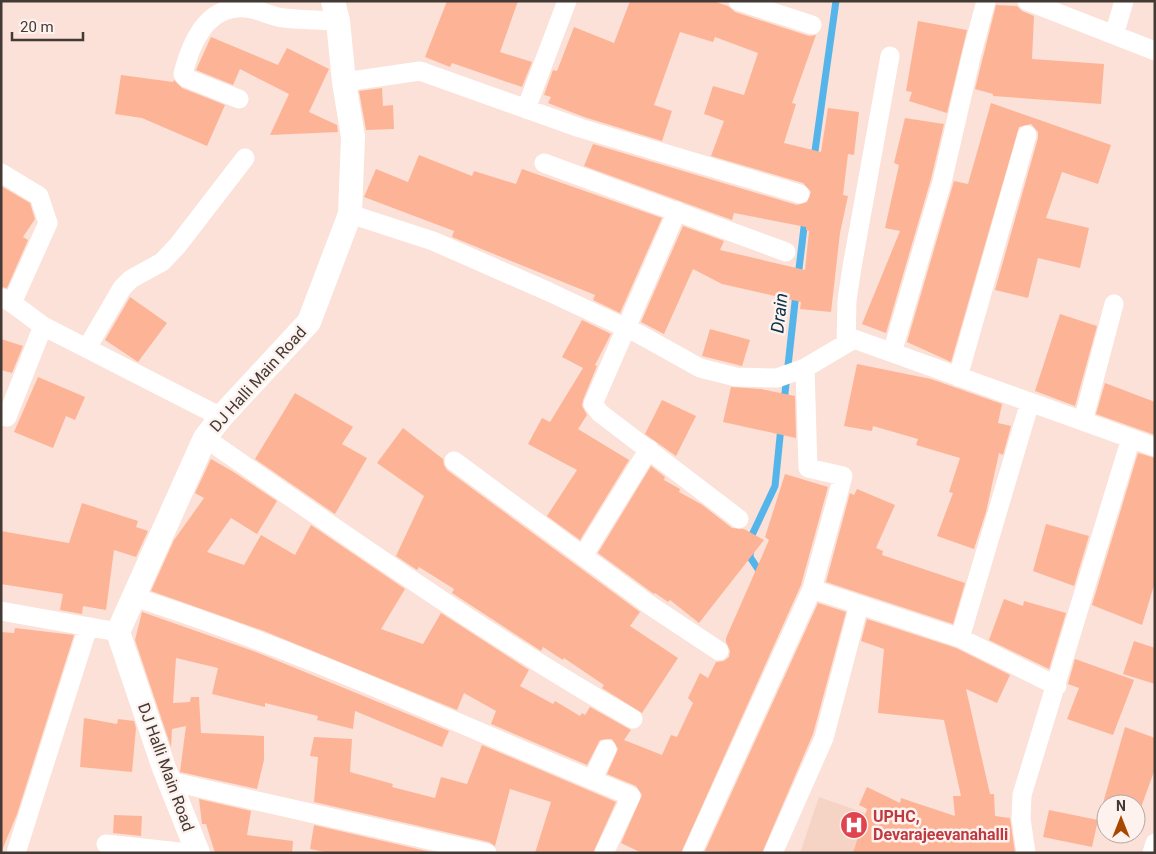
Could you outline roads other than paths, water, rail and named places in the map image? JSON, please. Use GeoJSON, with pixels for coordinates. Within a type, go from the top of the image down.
{"type":"FeatureCollection","features":[{"type":"Feature","properties":{"kind":"street"},"geometry":{"type":"LineString","coordinates":[[526,109],[567,1]]}},
{"type":"Feature","properties":{"kind":"street"},"geometry":{"type":"LineString","coordinates":[[738,1],[812,25]]}},
{"type":"Feature","properties":{"kind":"street"},"geometry":{"type":"LineString","coordinates":[[892,353],[942,182],[986,1]]}},
{"type":"Feature","properties":{"kind":"street"},"geometry":{"type":"LineString","coordinates":[[1027,1],[1056,6],[1114,35],[1155,50]]}},
{"type":"Feature","properties":{"kind":"street"},"geometry":{"type":"LineString","coordinates":[[1114,35],[1124,1]]}},
{"type":"Feature","properties":{"kind":"street"},"geometry":{"type":"LineString","coordinates":[[239,99],[186,78],[184,74],[198,33],[207,21],[234,8],[248,8],[282,18],[335,11]]}},
{"type":"Feature","properties":{"kind":"street","name":"DJ Halli Main Road"},"geometry":{"type":"LineString","coordinates":[[198,853],[169,781],[118,632],[205,438],[221,417],[309,322],[350,214],[353,137],[335,11]]}},
{"type":"Feature","properties":{"kind":"street"},"geometry":{"type":"LineString","coordinates":[[846,343],[847,300],[852,267],[890,56]]}},
{"type":"Feature","properties":{"kind":"street"},"geometry":{"type":"LineString","coordinates":[[344,82],[420,72],[580,128],[800,194]]}},
{"type":"Feature","properties":{"kind":"street"},"geometry":{"type":"LineString","coordinates":[[958,377],[1027,135]]}},
{"type":"Feature","properties":{"kind":"street"},"geometry":{"type":"LineString","coordinates":[[87,348],[122,288],[131,279],[162,262],[178,245],[245,158]]}},
{"type":"Feature","properties":{"kind":"street"},"geometry":{"type":"LineString","coordinates":[[544,163],[786,252]]}},
{"type":"Feature","properties":{"kind":"street"},"geometry":{"type":"LineString","coordinates":[[1,173],[39,196],[48,224],[7,300],[43,326],[221,417]]}},
{"type":"Feature","properties":{"kind":"street"},"geometry":{"type":"LineString","coordinates":[[677,211],[625,328],[594,404],[600,413],[649,448],[739,519]]}},
{"type":"Feature","properties":{"kind":"street"},"geometry":{"type":"LineString","coordinates":[[350,214],[433,241],[625,328],[700,368],[736,377],[779,377],[802,369],[854,339],[1155,447]]}},
{"type":"Feature","properties":{"kind":"street"},"geometry":{"type":"LineString","coordinates":[[1083,421],[1114,304]]}},
{"type":"Feature","properties":{"kind":"street"},"geometry":{"type":"LineString","coordinates":[[1,416],[7,417],[43,326]]}},
{"type":"Feature","properties":{"kind":"street"},"geometry":{"type":"LineString","coordinates":[[692,853],[812,589],[843,476],[808,468],[802,369]]}},
{"type":"Feature","properties":{"kind":"street"},"geometry":{"type":"LineString","coordinates":[[960,638],[1030,402]]}},
{"type":"Feature","properties":{"kind":"street"},"geometry":{"type":"LineString","coordinates":[[205,438],[357,543],[590,694],[633,719]]}},
{"type":"Feature","properties":{"kind":"street"},"geometry":{"type":"LineString","coordinates":[[1026,853],[1021,818],[1022,795],[1057,686],[1131,438]]}},
{"type":"Feature","properties":{"kind":"street"},"geometry":{"type":"LineString","coordinates":[[583,556],[649,448]]}},
{"type":"Feature","properties":{"kind":"street"},"geometry":{"type":"LineString","coordinates":[[454,461],[650,606],[720,651]]}},
{"type":"Feature","properties":{"kind":"street"},"geometry":{"type":"LineString","coordinates":[[812,589],[960,638],[1057,686]]}},
{"type":"Feature","properties":{"kind":"street"},"geometry":{"type":"LineString","coordinates":[[134,597],[214,622],[300,656],[631,796],[604,853]]}},
{"type":"Feature","properties":{"kind":"street"},"geometry":{"type":"LineString","coordinates":[[773,853],[824,738],[859,605]]}},
{"type":"Feature","properties":{"kind":"street"},"geometry":{"type":"LineString","coordinates":[[1,611],[118,632]]}},
{"type":"Feature","properties":{"kind":"street"},"geometry":{"type":"LineString","coordinates":[[16,853],[88,627]]}},
{"type":"Feature","properties":{"kind":"street"},"geometry":{"type":"LineString","coordinates":[[592,780],[607,749]]}},
{"type":"Feature","properties":{"kind":"street"},"geometry":{"type":"LineString","coordinates":[[169,781],[487,853]]}},
{"type":"Feature","properties":{"kind":"street"},"geometry":{"type":"LineString","coordinates":[[1152,853],[1155,843]]}},
{"type":"Feature","properties":{"kind":"street"},"geometry":{"type":"LineString","coordinates":[[106,844],[189,853]]}},
{"type":"Feature","properties":{"kind":"waterway","name":"Drain"},"geometry":{"type":"LineString","coordinates":[[814,158],[836,1]]}},
{"type":"Feature","properties":{"kind":"waterway","name":"Drain"},"geometry":{"type":"LineString","coordinates":[[798,277],[805,219]]}},
{"type":"Feature","properties":{"kind":"waterway","name":"Drain"},"geometry":{"type":"LineString","coordinates":[[784,402],[796,293]]}},
{"type":"Feature","properties":{"kind":"waterway","name":"Drain"},"geometry":{"type":"LineString","coordinates":[[762,575],[750,557],[752,535],[775,486],[781,427]]}},
{"type":"Feature","properties":{"kind":"place","name":"UPHC, Devarajeevanahalli"},"geometry":{"type":"Point","coordinates":[854,825]}}]}
